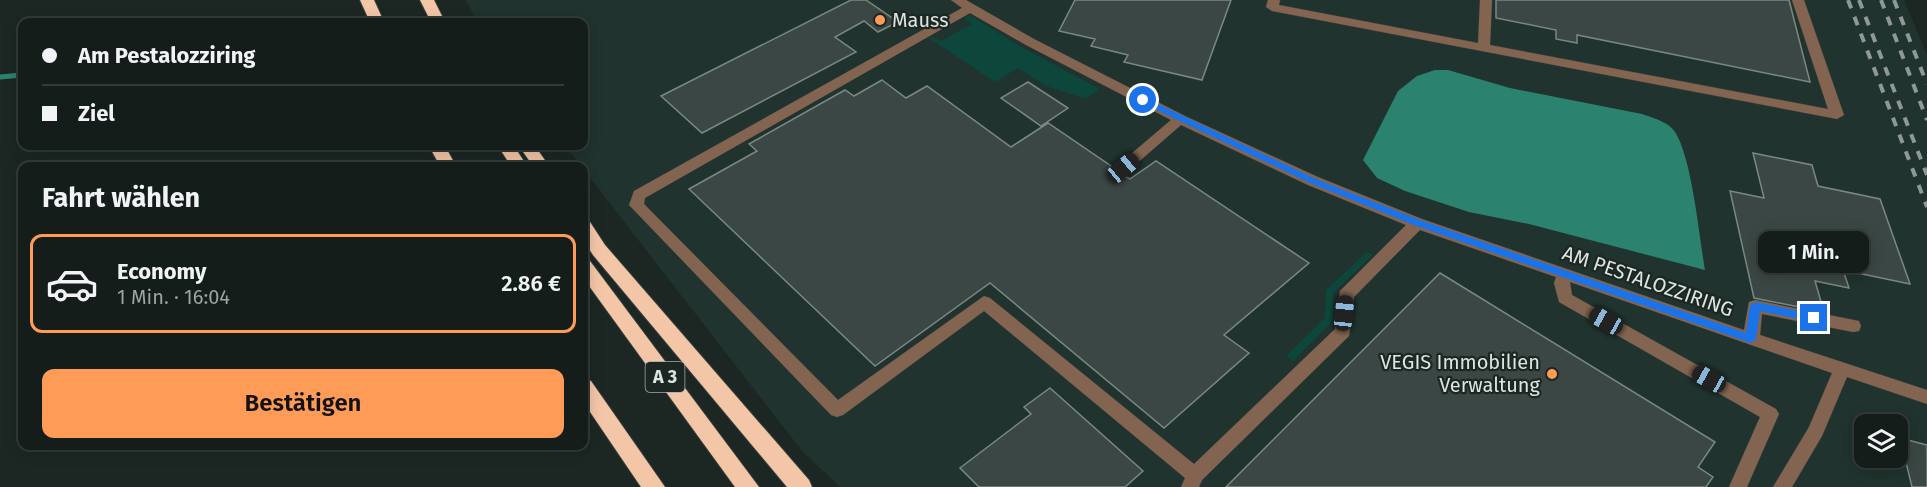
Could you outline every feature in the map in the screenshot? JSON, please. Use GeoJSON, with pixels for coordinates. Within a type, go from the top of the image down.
{"type":"FeatureCollection","features":[{"type":"Feature","properties":{"kind":"highway"},"geometry":{"type":"LineString","coordinates":[[367,0],[375,18]]}},
{"type":"Feature","properties":{"kind":"highway"},"geometry":{"type":"LineString","coordinates":[[426,0],[436,18]]}},
{"type":"Feature","properties":{"kind":"highway"},"geometry":{"type":"LineString","coordinates":[[588,233],[599,250],[674,340],[801,487]]}},
{"type":"Feature","properties":{"kind":"highway","name":"A 3"},"geometry":{"type":"LineString","coordinates":[[588,271],[748,487]]}},
{"type":"Feature","properties":{"kind":"highway"},"geometry":{"type":"LineString","coordinates":[[588,393],[654,487]]}},
{"type":"Feature","properties":{"kind":"highway"},"geometry":{"type":"LineString","coordinates":[[633,460],[643,487]]}},
{"type":"Feature","properties":{"kind":"street","name":"AM PESTALOZZIRING"},"geometry":{"type":"LineString","coordinates":[[957,0],[1030,42],[1180,119],[1313,181],[1417,223],[1751,339],[1927,397]]}},
{"type":"Feature","properties":{"kind":"street"},"geometry":{"type":"LineString","coordinates":[[1274,0],[1272,8],[1837,115],[1798,0]]}},
{"type":"Feature","properties":{"kind":"street"},"geometry":{"type":"LineString","coordinates":[[1484,48],[1486,0]]}},
{"type":"Feature","properties":{"kind":"street"},"geometry":{"type":"LineString","coordinates":[[970,8],[639,195],[636,205],[837,410],[984,302],[1192,481],[1343,331],[1346,295],[1417,223]]}},
{"type":"Feature","properties":{"kind":"street"},"geometry":{"type":"LineString","coordinates":[[1123,168],[1180,119]]}},
{"type":"Feature","properties":{"kind":"street"},"geometry":{"type":"LineString","coordinates":[[1565,274],[1563,283],[1565,298],[1770,414],[1738,487]]}},
{"type":"Feature","properties":{"kind":"street"},"geometry":{"type":"LineString","coordinates":[[1751,339],[1755,306],[1853,326]]}},
{"type":"Feature","properties":{"kind":"street"},"geometry":{"type":"LineString","coordinates":[[1782,487],[1815,432],[1842,369]]}},
{"type":"Feature","properties":{"kind":"shaded area"},"geometry":{"type":"Polygon","coordinates":[[[466,0],[1904,0],[1927,55],[1927,487],[840,487],[802,451],[588,175],[588,162],[578,162],[568,150],[588,150],[588,18],[475,18],[466,0]]]}},
{"type":"Feature","properties":{"kind":"shaded area"},"geometry":{"type":"Polygon","coordinates":[[[970,15],[1018,45],[1100,89],[1086,99],[1046,86],[1018,68],[995,82],[929,38],[932,36],[941,41],[972,24],[964,18],[970,15]]]}},
{"type":"Feature","properties":{"kind":"shaded area"},"geometry":{"type":"Polygon","coordinates":[[[1435,70],[1448,70],[1510,88],[1642,114],[1669,126],[1681,144],[1686,160],[1705,270],[1529,224],[1469,212],[1405,191],[1377,178],[1363,160],[1398,91],[1417,76],[1435,70]]]}},
{"type":"Feature","properties":{"kind":"shaded area"},"geometry":{"type":"Polygon","coordinates":[[[1367,252],[1373,255],[1333,293],[1333,321],[1293,361],[1286,356],[1325,318],[1326,290],[1367,252]]]}},
{"type":"Feature","properties":{"kind":"building"},"geometry":{"type":"Polygon","coordinates":[[[851,0],[866,0],[898,22],[878,32],[864,21],[835,37],[856,52],[702,133],[661,96],[851,0]]]}},
{"type":"Feature","properties":{"kind":"building"},"geometry":{"type":"Polygon","coordinates":[[[1075,0],[1231,0],[1202,80],[1124,62],[1128,55],[1091,46],[1095,39],[1059,31],[1075,0]]]}},
{"type":"Feature","properties":{"kind":"building"},"geometry":{"type":"Polygon","coordinates":[[[1496,0],[1789,0],[1810,82],[1577,35],[1577,43],[1556,39],[1556,30],[1496,18],[1496,0]]]}},
{"type":"Feature","properties":{"kind":"building"},"geometry":{"type":"Polygon","coordinates":[[[882,80],[906,98],[927,86],[1011,147],[1048,123],[1114,168],[1116,172],[1130,179],[1156,161],[1309,263],[1224,335],[1249,353],[1164,428],[990,283],[875,366],[689,189],[757,151],[749,144],[845,90],[854,96],[882,80]]]}},
{"type":"Feature","properties":{"kind":"building"},"geometry":{"type":"Polygon","coordinates":[[[1028,82],[1068,108],[1041,126],[1001,98],[1028,82]]]}},
{"type":"Feature","properties":{"kind":"building"},"geometry":{"type":"Polygon","coordinates":[[[1753,153],[1812,165],[1818,186],[1880,199],[1910,284],[1843,270],[1849,288],[1815,281],[1824,312],[1754,298],[1730,191],[1764,198],[1753,153]]]}},
{"type":"Feature","properties":{"kind":"building"},"geometry":{"type":"Polygon","coordinates":[[[1440,273],[1715,442],[1698,467],[1713,477],[1706,487],[1226,487],[1440,273]]]}},
{"type":"Feature","properties":{"kind":"building"},"geometry":{"type":"Polygon","coordinates":[[[1050,388],[1143,471],[1125,487],[979,487],[960,468],[1031,414],[1024,407],[1050,388]]]}},
{"type":"Feature","properties":{"kind":"building"},"geometry":{"type":"Polygon","coordinates":[[[1908,440],[1927,445],[1927,487],[1912,487],[1907,468],[1908,440]]]}},
{"type":"Feature","properties":{"kind":"waterway"},"geometry":{"type":"LineString","coordinates":[[0,77],[18,75]]}},
{"type":"Feature","properties":{"kind":"railway"},"geometry":{"type":"LineString","coordinates":[[1848,0],[1927,207]]}},
{"type":"Feature","properties":{"kind":"railway"},"geometry":{"type":"LineString","coordinates":[[1859,0],[1927,175]]}},
{"type":"Feature","properties":{"kind":"railway"},"geometry":{"type":"LineString","coordinates":[[1881,0],[1927,120]]}},
{"type":"Feature","properties":{"kind":"railway"},"geometry":{"type":"LineString","coordinates":[[1894,0],[1927,84]]}},
{"type":"Feature","properties":{"kind":"place","name":"Mauss"},"geometry":{"type":"Point","coordinates":[880,20]}},
{"type":"Feature","properties":{"kind":"place","name":"VEGIS Immobilien Verwaltung"},"geometry":{"type":"Point","coordinates":[1552,374]}},
{"type":"Feature","properties":{"kind":"route"},"geometry":{"type":"LineString","coordinates":[[1143,100],[1313,181],[1417,223],[1751,339],[1755,306],[1814,318]]}}]}
